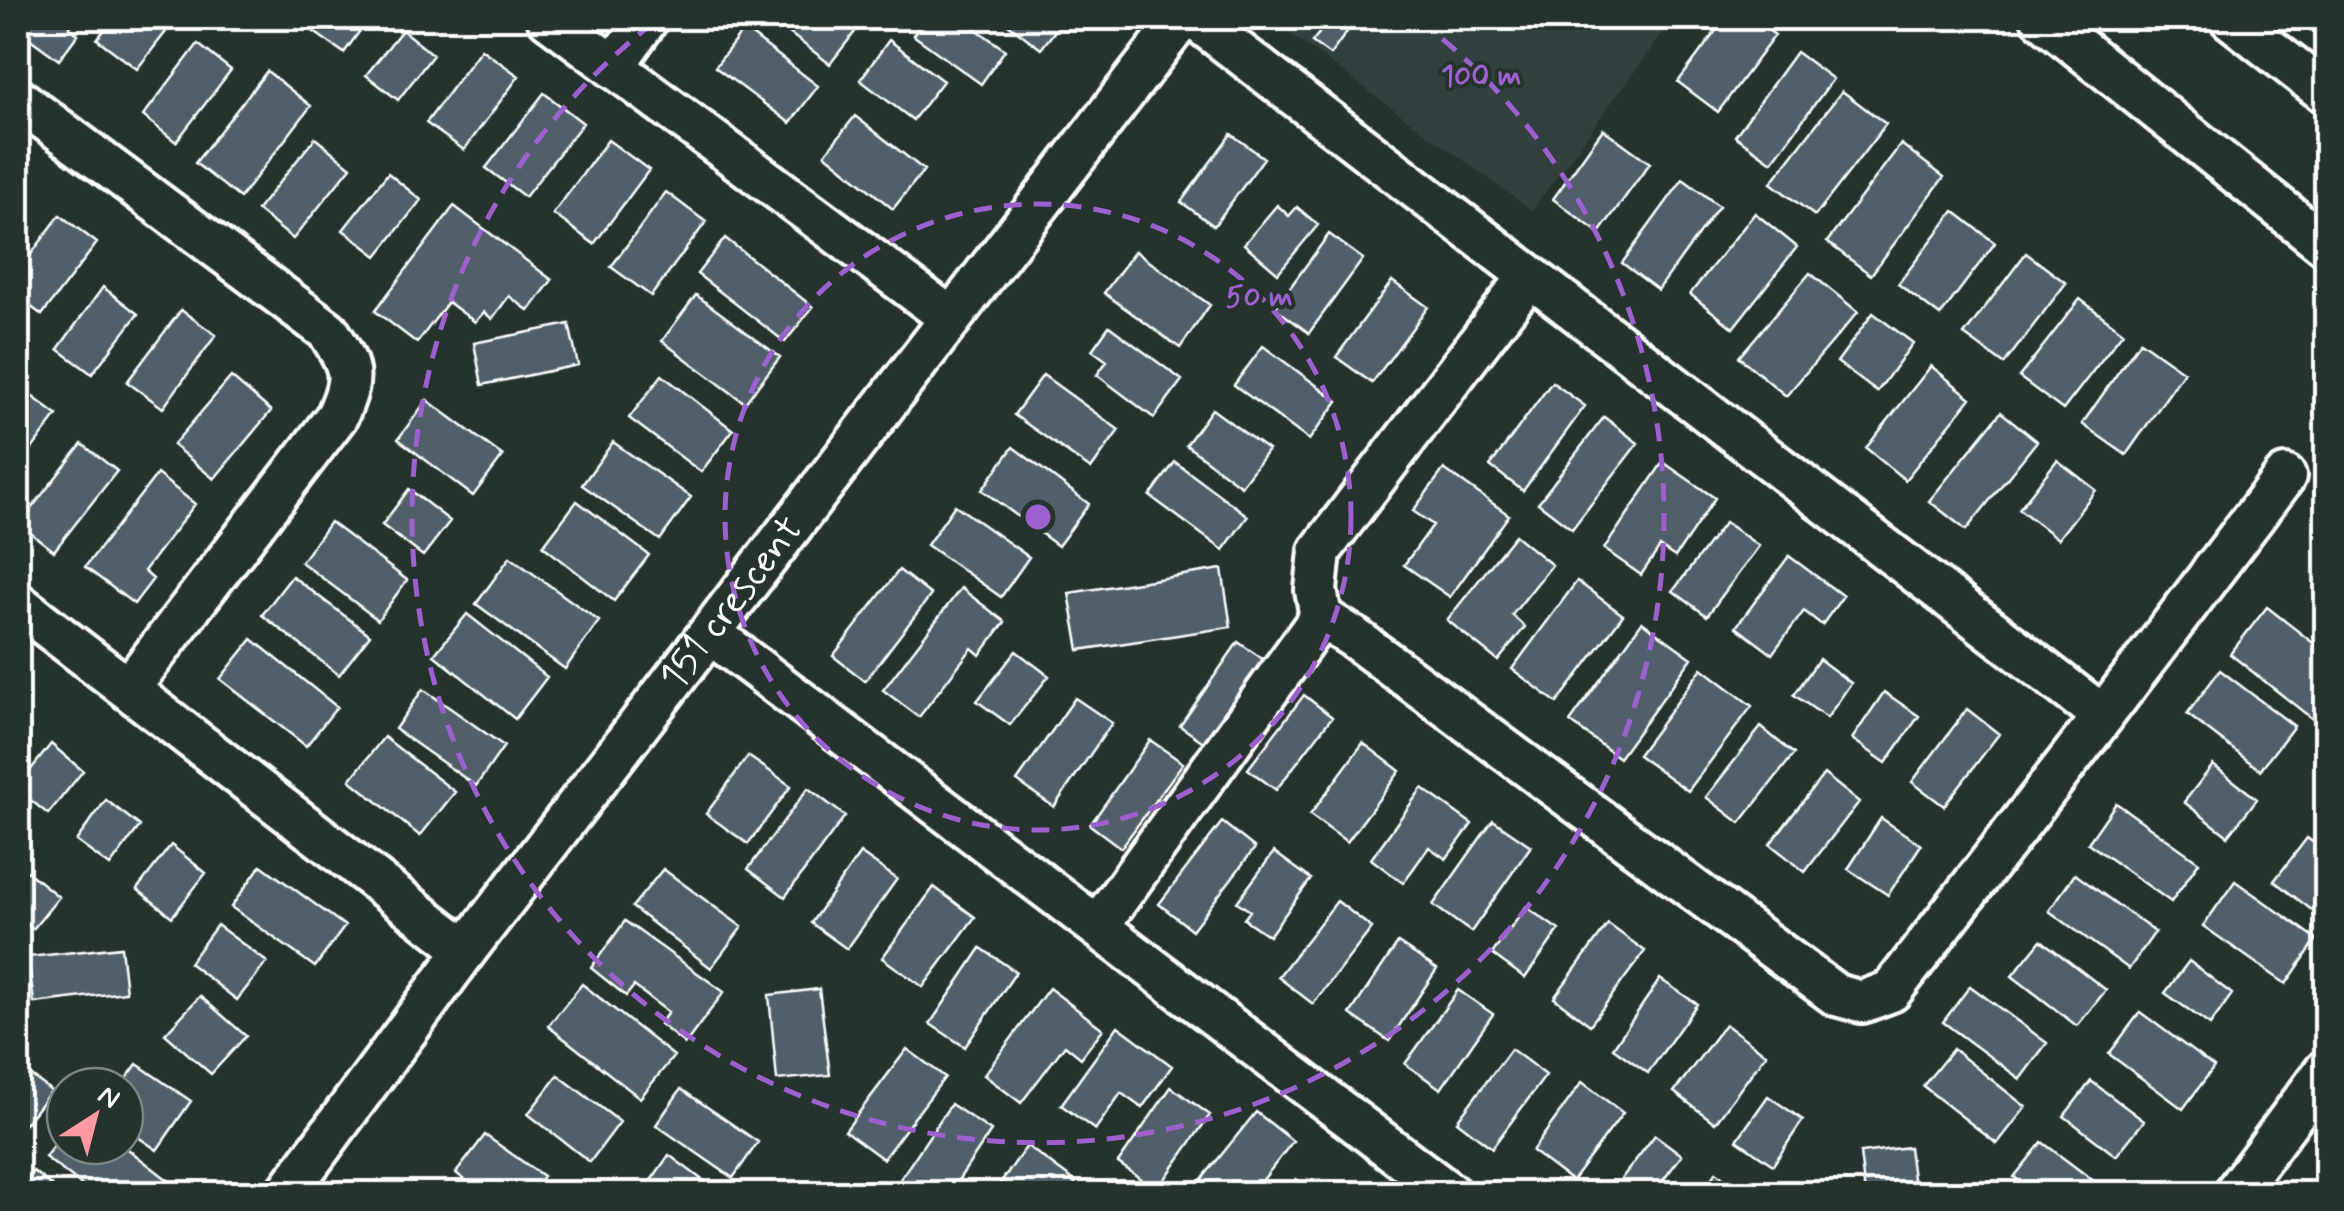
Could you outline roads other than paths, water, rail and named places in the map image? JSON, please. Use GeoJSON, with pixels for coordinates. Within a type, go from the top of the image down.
{"type":"FeatureCollection","features":[{"type":"Feature","properties":{"kind":"street"},"geometry":{"type":"LineString","coordinates":[[548,18],[951,318]]}},
{"type":"Feature","properties":{"kind":"street"},"geometry":{"type":"LineString","coordinates":[[613,67],[648,18]]}},
{"type":"Feature","properties":{"kind":"street","name":"151 crescent"},"geometry":{"type":"LineString","coordinates":[[286,1194],[466,950],[1182,18]]}},
{"type":"Feature","properties":{"kind":"street"},"geometry":{"type":"LineString","coordinates":[[1194,18],[2103,716]]}},
{"type":"Feature","properties":{"kind":"street"},"geometry":{"type":"LineString","coordinates":[[2042,18],[2326,246]]}},
{"type":"Feature","properties":{"kind":"street"},"geometry":{"type":"LineString","coordinates":[[2230,18],[2326,92]]}},
{"type":"Feature","properties":{"kind":"street"},"geometry":{"type":"LineString","coordinates":[[18,99],[328,331],[345,358],[350,386],[337,416],[128,688]]}},
{"type":"Feature","properties":{"kind":"street"},"geometry":{"type":"LineString","coordinates":[[1098,926],[1321,617],[1316,590],[1320,551],[1529,277]]}},
{"type":"Feature","properties":{"kind":"street"},"geometry":{"type":"LineString","coordinates":[[1321,617],[1354,637],[1836,996],[1862,1002],[1891,991],[2285,476]]}},
{"type":"Feature","properties":{"kind":"street"},"geometry":{"type":"LineString","coordinates":[[18,604],[466,950]]}},
{"type":"Feature","properties":{"kind":"street"},"geometry":{"type":"LineString","coordinates":[[710,632],[1450,1194]]}},
{"type":"Feature","properties":{"kind":"street"},"geometry":{"type":"LineString","coordinates":[[2234,1194],[2326,1070]]}}]}
